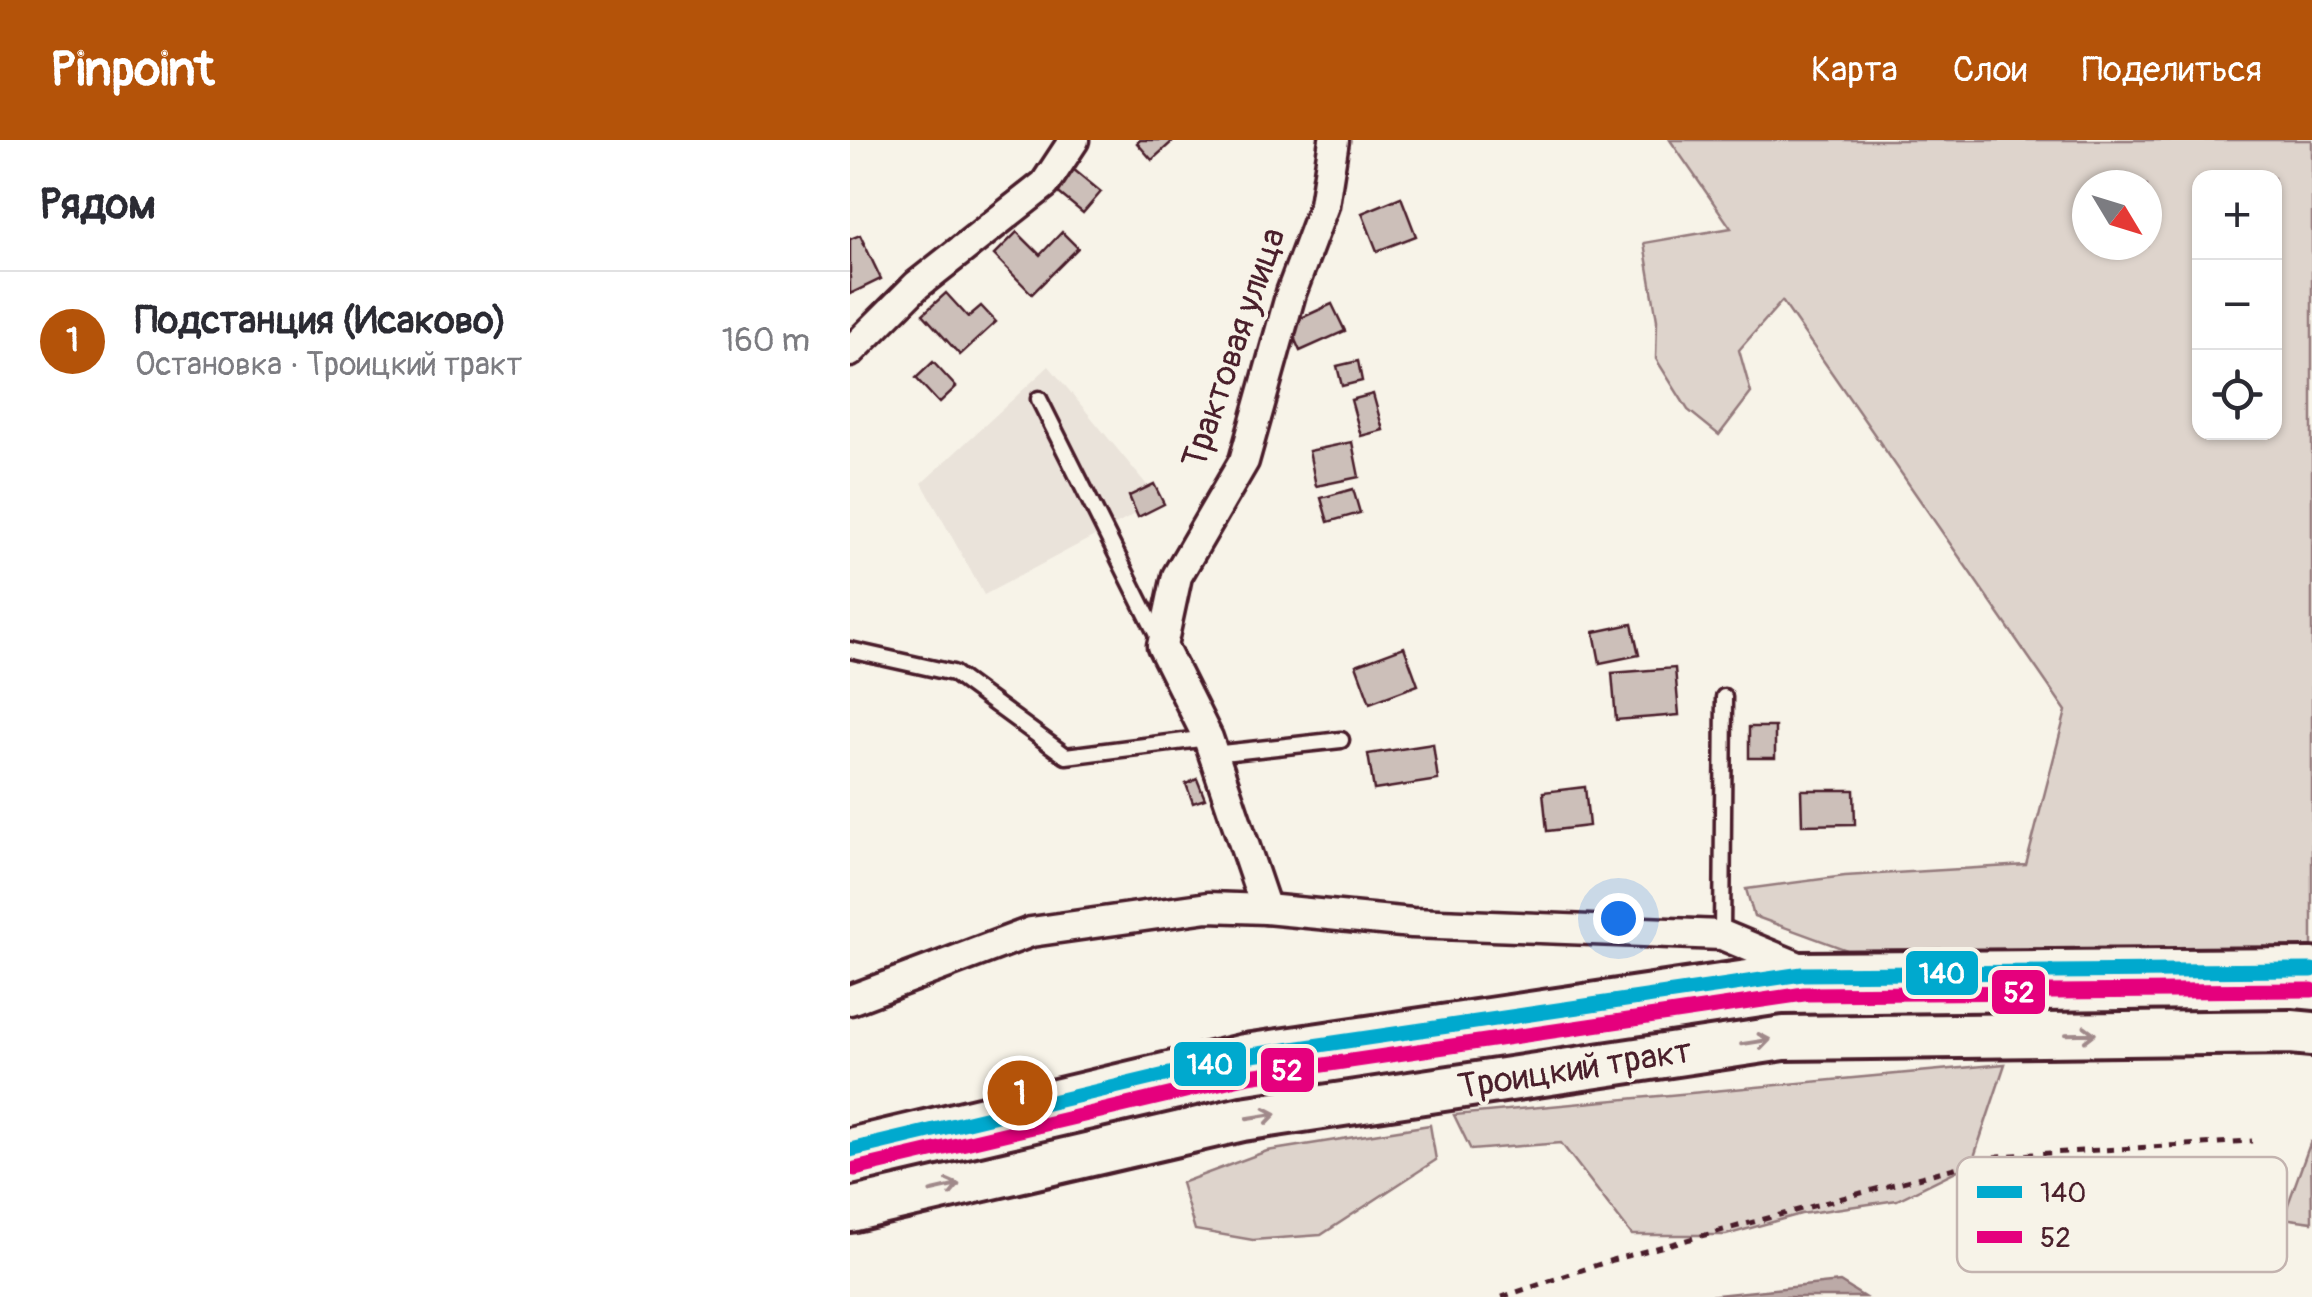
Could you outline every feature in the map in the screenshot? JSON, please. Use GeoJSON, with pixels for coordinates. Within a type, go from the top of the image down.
{"type":"FeatureCollection","features":[{"type":"Feature","properties":{"kind":"main road","name":"Троицкий тракт"},"geometry":{"type":"LineString","coordinates":[[850,1150],[1245,1056],[1816,974],[2312,970]]}},
{"type":"Feature","properties":{"kind":"main road","name":"Троицкий тракт"},"geometry":{"type":"LineString","coordinates":[[850,1210],[1242,1119],[1784,1038],[2312,1034]]}},
{"type":"Feature","properties":{"kind":"street"},"geometry":{"type":"LineString","coordinates":[[850,352],[917,285],[1046,184],[1074,140]]}},
{"type":"Feature","properties":{"kind":"street","name":"Трактовая улица"},"geometry":{"type":"LineString","coordinates":[[1162,646],[1177,576],[1244,461],[1291,293],[1324,205],[1334,140]]}},
{"type":"Feature","properties":{"kind":"street"},"geometry":{"type":"LineString","coordinates":[[1162,646],[1210,746],[1266,909]]}},
{"type":"Feature","properties":{"kind":"street"},"geometry":{"type":"LineString","coordinates":[[850,1000],[1031,932],[1208,908],[1412,922],[1722,935],[1816,974]]}},
{"type":"Feature","properties":{"kind":"lane"},"geometry":{"type":"LineString","coordinates":[[1038,399],[1162,646]]}},
{"type":"Feature","properties":{"kind":"lane"},"geometry":{"type":"LineString","coordinates":[[850,650],[953,672],[1066,756],[1342,740]]}},
{"type":"Feature","properties":{"kind":"lane"},"geometry":{"type":"LineString","coordinates":[[1722,935],[1724,697]]}},
{"type":"Feature","properties":{"kind":"path"},"geometry":{"type":"LineString","coordinates":[[1995,1157],[2252,1141]]}},
{"type":"Feature","properties":{"kind":"path"},"geometry":{"type":"LineString","coordinates":[[1502,1297],[1612,1260],[1957,1167]]}},
{"type":"Feature","properties":{"kind":"shaded area"},"geometry":{"type":"Polygon","coordinates":[[[1670,140],[2312,140],[2312,955],[1866,957],[1754,916],[1746,889],[1845,876],[2026,865],[2066,711],[1782,301],[1739,350],[1751,393],[1719,435],[1688,410],[1656,359],[1657,320],[1644,243],[1731,228],[1670,140]]]}},
{"type":"Feature","properties":{"kind":"shaded area"},"geometry":{"type":"Polygon","coordinates":[[[1049,366],[1160,501],[984,595],[922,483],[1049,366]]]}},
{"type":"Feature","properties":{"kind":"shaded area"},"geometry":{"type":"Polygon","coordinates":[[[2005,1064],[1974,1157],[1957,1157],[1957,1170],[1897,1200],[1801,1214],[1726,1235],[1632,1235],[1561,1143],[1471,1150],[1454,1115],[2005,1064]]]}},
{"type":"Feature","properties":{"kind":"shaded area"},"geometry":{"type":"Polygon","coordinates":[[[1430,1125],[1436,1160],[1321,1235],[1253,1240],[1195,1230],[1181,1183],[1267,1151],[1430,1125]]]}},
{"type":"Feature","properties":{"kind":"shaded area"},"geometry":{"type":"Polygon","coordinates":[[[2311,1141],[2312,1222],[2287,1219],[2287,1207],[2311,1141]]]}},
{"type":"Feature","properties":{"kind":"shaded area"},"geometry":{"type":"Polygon","coordinates":[[[1840,1282],[1864,1297],[1698,1297],[1840,1282]]]}},
{"type":"Feature","properties":{"kind":"building"},"geometry":{"type":"Polygon","coordinates":[[[1173,141],[1152,160],[1137,143],[1173,141]]]}},
{"type":"Feature","properties":{"kind":"building"},"geometry":{"type":"Polygon","coordinates":[[[1073,169],[1101,192],[1083,213],[1055,190],[1073,169]]]}},
{"type":"Feature","properties":{"kind":"building"},"geometry":{"type":"Polygon","coordinates":[[[1401,197],[1416,236],[1377,251],[1362,213],[1401,197]]]}},
{"type":"Feature","properties":{"kind":"building"},"geometry":{"type":"Polygon","coordinates":[[[1017,232],[1040,255],[1062,232],[1078,248],[1032,294],[994,255],[1017,232]]]}},
{"type":"Feature","properties":{"kind":"building"},"geometry":{"type":"Polygon","coordinates":[[[860,235],[881,279],[850,294],[850,239],[860,235]]]}},
{"type":"Feature","properties":{"kind":"building"},"geometry":{"type":"Polygon","coordinates":[[[946,293],[968,317],[981,306],[996,322],[960,355],[923,314],[946,293]]]}},
{"type":"Feature","properties":{"kind":"building"},"geometry":{"type":"Polygon","coordinates":[[[1332,304],[1345,331],[1300,351],[1288,324],[1332,304]]]}},
{"type":"Feature","properties":{"kind":"building"},"geometry":{"type":"Polygon","coordinates":[[[1358,361],[1362,381],[1342,386],[1337,366],[1358,361]]]}},
{"type":"Feature","properties":{"kind":"building"},"geometry":{"type":"Polygon","coordinates":[[[933,362],[956,387],[939,403],[916,378],[933,362]]]}},
{"type":"Feature","properties":{"kind":"building"},"geometry":{"type":"Polygon","coordinates":[[[1373,394],[1383,430],[1361,436],[1351,400],[1373,394]]]}},
{"type":"Feature","properties":{"kind":"building"},"geometry":{"type":"Polygon","coordinates":[[[1352,442],[1359,477],[1316,486],[1309,451],[1352,442]]]}},
{"type":"Feature","properties":{"kind":"building"},"geometry":{"type":"Polygon","coordinates":[[[1154,484],[1164,504],[1138,517],[1129,496],[1154,484]]]}},
{"type":"Feature","properties":{"kind":"building"},"geometry":{"type":"Polygon","coordinates":[[[1353,489],[1360,513],[1328,522],[1321,498],[1353,489]]]}},
{"type":"Feature","properties":{"kind":"building"},"geometry":{"type":"Polygon","coordinates":[[[1632,624],[1639,655],[1600,663],[1594,632],[1632,624]]]}},
{"type":"Feature","properties":{"kind":"building"},"geometry":{"type":"Polygon","coordinates":[[[1404,647],[1418,685],[1370,703],[1356,665],[1404,647]]]}},
{"type":"Feature","properties":{"kind":"building"},"geometry":{"type":"Polygon","coordinates":[[[1675,668],[1679,715],[1616,720],[1612,673],[1675,668]]]}},
{"type":"Feature","properties":{"kind":"building"},"geometry":{"type":"Polygon","coordinates":[[[1749,727],[1775,727],[1775,758],[1749,758],[1749,727]]]}},
{"type":"Feature","properties":{"kind":"building"},"geometry":{"type":"Polygon","coordinates":[[[1433,744],[1438,780],[1374,790],[1368,754],[1433,744]]]}},
{"type":"Feature","properties":{"kind":"building"},"geometry":{"type":"Polygon","coordinates":[[[1197,779],[1205,799],[1193,803],[1186,784],[1197,779]]]}},
{"type":"Feature","properties":{"kind":"building"},"geometry":{"type":"Polygon","coordinates":[[[1585,787],[1589,826],[1547,831],[1543,792],[1585,787]]]}},
{"type":"Feature","properties":{"kind":"building"},"geometry":{"type":"Polygon","coordinates":[[[1801,790],[1854,790],[1855,824],[1802,825],[1801,790]]]}},
{"type":"Feature","properties":{"kind":"transit line","name":"140"},"geometry":{"type":"LineString","coordinates":[[850,1150],[1245,1056],[1802,974],[2312,970]]}},
{"type":"Feature","properties":{"kind":"transit line","name":"52"},"geometry":{"type":"LineString","coordinates":[[855,1169],[1249,1076],[1804,994],[2312,990]]}},
{"type":"Feature","properties":{"kind":"place","name":"Подстанция (Исаково)"},"geometry":{"type":"Point","coordinates":[1020,1093]}}]}
